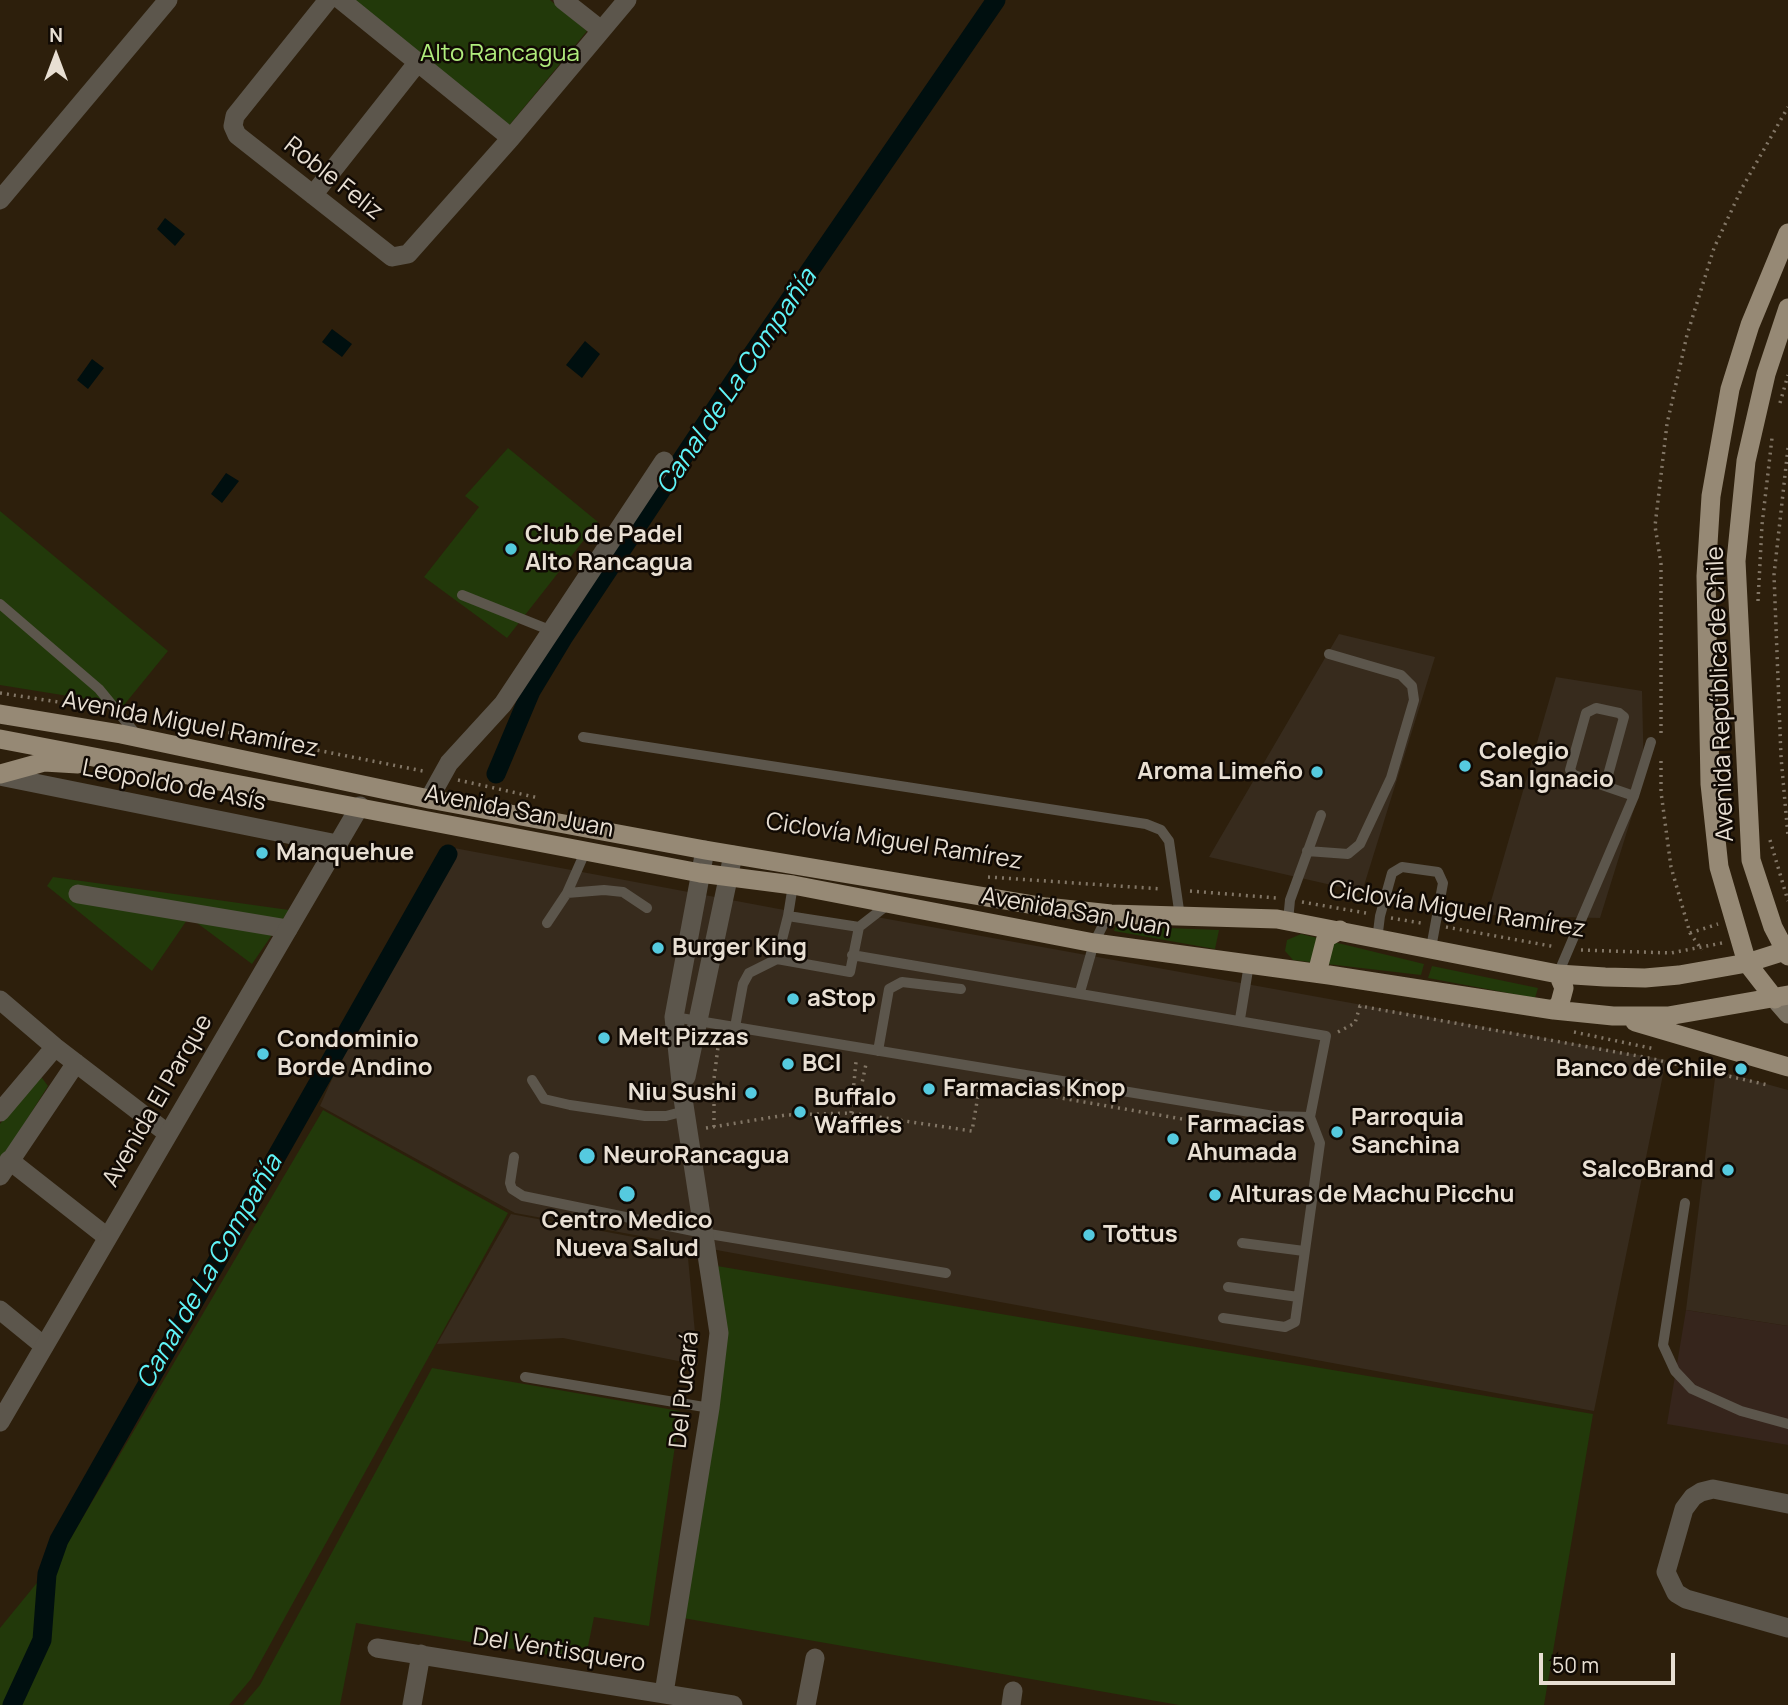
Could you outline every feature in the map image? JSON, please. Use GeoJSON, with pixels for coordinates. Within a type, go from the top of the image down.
{"type":"FeatureCollection","features":[{"type":"Feature","properties":{"kind":"main road","name":"Avenida República de Chile"},"geometry":{"type":"LineString","coordinates":[[1784,1002],[1747,963],[1719,867],[1710,784],[1707,536],[1716,456],[1730,389],[1750,325],[1788,233]]}},
{"type":"Feature","properties":{"kind":"main road","name":"Avenida República de Chile"},"geometry":{"type":"LineString","coordinates":[[1787,953],[1773,927],[1751,860],[1737,561],[1746,461],[1766,374],[1788,308]]}},
{"type":"Feature","properties":{"kind":"main road","name":"Avenida Miguel Ramírez"},"geometry":{"type":"LineString","coordinates":[[0,714],[139,738],[371,786]]}},
{"type":"Feature","properties":{"kind":"main road","name":"Avenida Miguel Ramírez"},"geometry":{"type":"LineString","coordinates":[[0,739],[360,807]]}},
{"type":"Feature","properties":{"kind":"main road"},"geometry":{"type":"LineString","coordinates":[[0,775],[44,762],[158,768]]}},
{"type":"Feature","properties":{"kind":"main road","name":"Avenida San Juan"},"geometry":{"type":"LineString","coordinates":[[371,786],[705,850],[1046,907],[1111,914],[1287,921],[1558,974],[1645,978],[1747,963],[1787,953]]}},
{"type":"Feature","properties":{"kind":"main road","name":"Avenida San Juan"},"geometry":{"type":"LineString","coordinates":[[360,807],[700,873],[793,885],[1094,943],[1317,973],[1554,1010],[1614,1016],[1668,1016],[1784,1002]]}},
{"type":"Feature","properties":{"kind":"main road"},"geometry":{"type":"LineString","coordinates":[[1317,973],[1326,938],[1340,930]]}},
{"type":"Feature","properties":{"kind":"main road"},"geometry":{"type":"LineString","coordinates":[[1554,1010],[1560,1003],[1564,988],[1558,974]]}},
{"type":"Feature","properties":{"kind":"main road"},"geometry":{"type":"LineString","coordinates":[[1614,1016],[1788,1067]]}},
{"type":"Feature","properties":{"kind":"street"},"geometry":{"type":"LineString","coordinates":[[0,200],[168,0]]}},
{"type":"Feature","properties":{"kind":"street","name":"Roble Feliz"},"geometry":{"type":"LineString","coordinates":[[328,0],[235,116],[233,126],[237,135],[392,257],[408,254],[511,138]]}},
{"type":"Feature","properties":{"kind":"street"},"geometry":{"type":"LineString","coordinates":[[341,0],[511,138],[627,0]]}},
{"type":"Feature","properties":{"kind":"street"},"geometry":{"type":"LineString","coordinates":[[564,0],[601,30]]}},
{"type":"Feature","properties":{"kind":"street"},"geometry":{"type":"LineString","coordinates":[[313,195],[418,62]]}},
{"type":"Feature","properties":{"kind":"street"},"geometry":{"type":"LineString","coordinates":[[429,799],[441,776],[464,744],[502,704],[664,461]]}},
{"type":"Feature","properties":{"kind":"street","name":"Leopoldo de Asís"},"geometry":{"type":"LineString","coordinates":[[0,775],[337,844]]}},
{"type":"Feature","properties":{"kind":"street","name":"Avenida El Parque"},"geometry":{"type":"LineString","coordinates":[[0,1422],[360,807]]}},
{"type":"Feature","properties":{"kind":"street","name":"Del Pucará"},"geometry":{"type":"LineString","coordinates":[[664,1693],[710,1408],[719,1333],[674,1017],[705,850]]}},
{"type":"Feature","properties":{"kind":"street","name":"Del Pucará"},"geometry":{"type":"LineString","coordinates":[[684,1101],[733,855]]}},
{"type":"Feature","properties":{"kind":"street"},"geometry":{"type":"LineString","coordinates":[[78,894],[288,929]]}},
{"type":"Feature","properties":{"kind":"street"},"geometry":{"type":"LineString","coordinates":[[0,1000],[55,1047],[167,1133]]}},
{"type":"Feature","properties":{"kind":"street"},"geometry":{"type":"LineString","coordinates":[[0,1112],[55,1047]]}},
{"type":"Feature","properties":{"kind":"street"},"geometry":{"type":"LineString","coordinates":[[76,1063],[5,1168],[107,1237]]}},
{"type":"Feature","properties":{"kind":"street"},"geometry":{"type":"LineString","coordinates":[[0,1310],[44,1346]]}},
{"type":"Feature","properties":{"kind":"street"},"geometry":{"type":"LineString","coordinates":[[1788,1504],[1713,1489],[1701,1492],[1693,1497],[1684,1510],[1665,1572],[1676,1593],[1686,1600],[1788,1628]]}},
{"type":"Feature","properties":{"kind":"street","name":"Del Ventisquero"},"geometry":{"type":"LineString","coordinates":[[377,1648],[664,1693],[697,1702],[733,1705]]}},
{"type":"Feature","properties":{"kind":"street"},"geometry":{"type":"LineString","coordinates":[[412,1705],[421,1654]]}},
{"type":"Feature","properties":{"kind":"street"},"geometry":{"type":"LineString","coordinates":[[806,1705],[815,1658]]}},
{"type":"Feature","properties":{"kind":"lane"},"geometry":{"type":"LineString","coordinates":[[462,595],[552,631]]}},
{"type":"Feature","properties":{"kind":"lane"},"geometry":{"type":"LineString","coordinates":[[0,604],[99,689],[139,738]]}},
{"type":"Feature","properties":{"kind":"lane"},"geometry":{"type":"LineString","coordinates":[[1307,851],[1348,855],[1360,845],[1391,778],[1413,700],[1412,687],[1401,675],[1329,654]]}},
{"type":"Feature","properties":{"kind":"lane"},"geometry":{"type":"LineString","coordinates":[[1605,786],[1624,717],[1619,713],[1596,708],[1586,713],[1570,770],[1574,775],[1605,786],[1634,796]]}},
{"type":"Feature","properties":{"kind":"lane"},"geometry":{"type":"LineString","coordinates":[[583,737],[1146,824],[1161,830],[1169,841],[1180,917]]}},
{"type":"Feature","properties":{"kind":"lane"},"geometry":{"type":"LineString","coordinates":[[1558,974],[1656,740]]}},
{"type":"Feature","properties":{"kind":"lane"},"geometry":{"type":"LineString","coordinates":[[1287,921],[1290,900],[1321,815]]}},
{"type":"Feature","properties":{"kind":"lane"},"geometry":{"type":"LineString","coordinates":[[547,923],[567,893],[586,850]]}},
{"type":"Feature","properties":{"kind":"lane"},"geometry":{"type":"LineString","coordinates":[[1377,940],[1380,916],[1395,869],[1402,867],[1438,872],[1443,883],[1431,948]]}},
{"type":"Feature","properties":{"kind":"lane"},"geometry":{"type":"LineString","coordinates":[[778,959],[793,885]]}},
{"type":"Feature","properties":{"kind":"lane"},"geometry":{"type":"LineString","coordinates":[[567,893],[604,890],[623,892],[647,908]]}},
{"type":"Feature","properties":{"kind":"lane"},"geometry":{"type":"LineString","coordinates":[[735,1027],[743,984],[749,973],[778,959],[850,972],[859,927],[887,905]]}},
{"type":"Feature","properties":{"kind":"lane"},"geometry":{"type":"LineString","coordinates":[[1080,992],[1094,943],[1106,916],[1111,914]]}},
{"type":"Feature","properties":{"kind":"lane"},"geometry":{"type":"LineString","coordinates":[[788,916],[859,927]]}},
{"type":"Feature","properties":{"kind":"lane"},"geometry":{"type":"LineString","coordinates":[[852,955],[1326,1035],[1311,1117],[1320,1143],[1295,1322],[1291,1326],[1223,1318]]}},
{"type":"Feature","properties":{"kind":"lane"},"geometry":{"type":"LineString","coordinates":[[1240,1019],[1249,964]]}},
{"type":"Feature","properties":{"kind":"lane"},"geometry":{"type":"LineString","coordinates":[[878,1051],[889,989],[902,982],[961,989]]}},
{"type":"Feature","properties":{"kind":"lane"},"geometry":{"type":"LineString","coordinates":[[674,1017],[1274,1116],[1311,1117]]}},
{"type":"Feature","properties":{"kind":"lane"},"geometry":{"type":"LineString","coordinates":[[531,1080],[544,1099],[645,1116],[666,1116],[684,1101]]}},
{"type":"Feature","properties":{"kind":"lane"},"geometry":{"type":"LineString","coordinates":[[514,1157],[510,1183],[512,1189],[523,1196],[703,1233],[946,1273]]}},
{"type":"Feature","properties":{"kind":"lane"},"geometry":{"type":"LineString","coordinates":[[1685,1203],[1663,1345],[1675,1371],[1692,1389],[1741,1411],[1788,1424]]}},
{"type":"Feature","properties":{"kind":"lane"},"geometry":{"type":"LineString","coordinates":[[1242,1243],[1304,1251]]}},
{"type":"Feature","properties":{"kind":"lane"},"geometry":{"type":"LineString","coordinates":[[1228,1287],[1298,1297]]}},
{"type":"Feature","properties":{"kind":"lane"},"geometry":{"type":"LineString","coordinates":[[525,1377],[710,1408]]}},
{"type":"Feature","properties":{"kind":"path"},"geometry":{"type":"LineString","coordinates":[[1656,740],[1661,564],[1655,526],[1667,424],[1687,335],[1714,247],[1742,188],[1788,107]]}},
{"type":"Feature","properties":{"kind":"path"},"geometry":{"type":"LineString","coordinates":[[1778,411],[1788,375]]}},
{"type":"Feature","properties":{"kind":"path"},"geometry":{"type":"LineString","coordinates":[[1758,606],[1762,525],[1773,434]]}},
{"type":"Feature","properties":{"kind":"path"},"geometry":{"type":"LineString","coordinates":[[1788,448],[1774,575],[1781,757],[1788,836]]}},
{"type":"Feature","properties":{"kind":"path"},"geometry":{"type":"LineString","coordinates":[[0,693],[117,711],[377,761],[551,801]]}},
{"type":"Feature","properties":{"kind":"path"},"geometry":{"type":"LineString","coordinates":[[1661,751],[1661,792],[1671,867],[1690,933],[1735,928]]}},
{"type":"Feature","properties":{"kind":"path"},"geometry":{"type":"LineString","coordinates":[[1769,830],[1773,855],[1788,901]]}},
{"type":"Feature","properties":{"kind":"path","name":"Ciclovía Miguel Ramírez"},"geometry":{"type":"LineString","coordinates":[[977,876],[1290,900],[1569,949],[1671,953],[1694,950],[1735,928]]}},
{"type":"Feature","properties":{"kind":"path"},"geometry":{"type":"LineString","coordinates":[[1326,1035],[1355,1023],[1360,1006],[1644,1057],[1768,1085]]}},
{"type":"Feature","properties":{"kind":"path"},"geometry":{"type":"LineString","coordinates":[[738,1042],[725,1040],[718,1047],[714,1079],[714,1127],[786,1115],[851,1113],[972,1131],[980,1084]]}},
{"type":"Feature","properties":{"kind":"path"},"geometry":{"type":"LineString","coordinates":[[843,1060],[878,1066]]}},
{"type":"Feature","properties":{"kind":"path"},"geometry":{"type":"LineString","coordinates":[[851,1113],[856,1062]]}},
{"type":"Feature","properties":{"kind":"path"},"geometry":{"type":"LineString","coordinates":[[855,1092],[861,1087],[866,1064]]}},
{"type":"Feature","properties":{"kind":"path"},"geometry":{"type":"LineString","coordinates":[[968,1081],[1154,1113]]}},
{"type":"Feature","properties":{"kind":"shaded area"},"geometry":{"type":"Polygon","coordinates":[[[165,218],[185,234],[175,246],[157,229],[165,218]]]}},
{"type":"Feature","properties":{"kind":"shaded area"},"geometry":{"type":"Polygon","coordinates":[[[332,329],[352,344],[342,357],[322,342],[332,329]]]}},
{"type":"Feature","properties":{"kind":"shaded area"},"geometry":{"type":"Polygon","coordinates":[[[585,341],[600,354],[582,378],[566,365],[585,341]]]}},
{"type":"Feature","properties":{"kind":"shaded area"},"geometry":{"type":"Polygon","coordinates":[[[92,359],[104,368],[88,389],[77,380],[92,359]]]}},
{"type":"Feature","properties":{"kind":"shaded area"},"geometry":{"type":"Polygon","coordinates":[[[226,473],[239,481],[222,503],[211,494],[226,473]]]}},
{"type":"Feature","properties":{"kind":"shaded area"},"geometry":{"type":"Polygon","coordinates":[[[1339,634],[1435,657],[1362,892],[1209,857],[1339,634]]]}},
{"type":"Feature","properties":{"kind":"shaded area"},"geometry":{"type":"Polygon","coordinates":[[[1556,677],[1642,691],[1644,777],[1600,918],[1487,915],[1556,677]]]}},
{"type":"Feature","properties":{"kind":"shaded area"},"geometry":{"type":"Polygon","coordinates":[[[454,848],[859,924],[871,916],[1666,1060],[1594,1411],[515,1213],[320,1106],[362,1012],[454,848]]]}},
{"type":"Feature","properties":{"kind":"shaded area"},"geometry":{"type":"Polygon","coordinates":[[[1716,1070],[1788,1090],[1788,1326],[1686,1310],[1716,1070]]]}},
{"type":"Feature","properties":{"kind":"shaded area"},"geometry":{"type":"Polygon","coordinates":[[[511,1214],[687,1247],[698,1365],[563,1338],[437,1344],[511,1214]]]}},
{"type":"Feature","properties":{"kind":"shaded area"},"geometry":{"type":"Polygon","coordinates":[[[1686,1310],[1788,1326],[1788,1445],[1667,1424],[1686,1310]]]}},
{"type":"Feature","properties":{"kind":"green space","name":"Alto Rancagua"},"geometry":{"type":"Polygon","coordinates":[[[351,0],[550,0],[587,31],[507,128],[351,0]]]}},
{"type":"Feature","properties":{"kind":"green space","name":"Club de Padel Alto Rancagua"},"geometry":{"type":"Polygon","coordinates":[[[508,448],[598,522],[507,638],[424,577],[479,507],[465,496],[508,448]]]}},
{"type":"Feature","properties":{"kind":"green space"},"geometry":{"type":"Polygon","coordinates":[[[0,511],[168,651],[124,705],[0,685],[0,511]]]}},
{"type":"Feature","properties":{"kind":"green space"},"geometry":{"type":"Polygon","coordinates":[[[53,877],[289,910],[252,964],[189,917],[152,971],[47,886],[53,877]]]}},
{"type":"Feature","properties":{"kind":"green space"},"geometry":{"type":"Polygon","coordinates":[[[1116,926],[1219,930],[1215,949],[1114,931],[1116,926]]]}},
{"type":"Feature","properties":{"kind":"green space"},"geometry":{"type":"Polygon","coordinates":[[[1301,934],[1424,964],[1421,975],[1293,960],[1285,951],[1287,940],[1301,934]]]}},
{"type":"Feature","properties":{"kind":"green space"},"geometry":{"type":"Polygon","coordinates":[[[1432,966],[1538,988],[1535,998],[1428,978],[1432,966]]]}},
{"type":"Feature","properties":{"kind":"green space"},"geometry":{"type":"Polygon","coordinates":[[[39,1074],[48,1086],[0,1162],[0,1124],[39,1074]]]}},
{"type":"Feature","properties":{"kind":"green space"},"geometry":{"type":"Polygon","coordinates":[[[323,1110],[508,1213],[251,1679],[229,1705],[0,1705],[0,1628],[63,1551],[323,1110]]]}},
{"type":"Feature","properties":{"kind":"green space"},"geometry":{"type":"Polygon","coordinates":[[[717,1266],[1593,1414],[1544,1705],[1179,1705],[683,1618],[717,1266]]]}},
{"type":"Feature","properties":{"kind":"green space"},"geometry":{"type":"Polygon","coordinates":[[[432,1368],[680,1411],[649,1626],[594,1617],[585,1661],[356,1623],[340,1705],[243,1705],[260,1685],[432,1368]]]}},
{"type":"Feature","properties":{"kind":"waterway","name":"Canal de La Compañía"},"geometry":{"type":"LineString","coordinates":[[496,774],[531,691],[563,638],[740,372],[996,0]]}},
{"type":"Feature","properties":{"kind":"waterway","name":"Canal de La Compañía"},"geometry":{"type":"LineString","coordinates":[[12,1705],[42,1640],[47,1574],[59,1540],[448,854]]}},
{"type":"Feature","properties":{"kind":"place","name":"Club de Padel Alto Rancagua"},"geometry":{"type":"Point","coordinates":[511,549]}},
{"type":"Feature","properties":{"kind":"place","name":"Colegio San Ignacio"},"geometry":{"type":"Point","coordinates":[1465,766]}},
{"type":"Feature","properties":{"kind":"place","name":"Aroma Limeño"},"geometry":{"type":"Point","coordinates":[1317,772]}},
{"type":"Feature","properties":{"kind":"place","name":"Manquehue"},"geometry":{"type":"Point","coordinates":[262,853]}},
{"type":"Feature","properties":{"kind":"place","name":"Burger King"},"geometry":{"type":"Point","coordinates":[658,948]}},
{"type":"Feature","properties":{"kind":"place","name":"aStop"},"geometry":{"type":"Point","coordinates":[793,999]}},
{"type":"Feature","properties":{"kind":"place","name":"Melt Pizzas"},"geometry":{"type":"Point","coordinates":[604,1038]}},
{"type":"Feature","properties":{"kind":"place","name":"Condominio Borde Andino"},"geometry":{"type":"Point","coordinates":[263,1054]}},
{"type":"Feature","properties":{"kind":"place","name":"BCI"},"geometry":{"type":"Point","coordinates":[788,1064]}},
{"type":"Feature","properties":{"kind":"place","name":"Banco de Chile"},"geometry":{"type":"Point","coordinates":[1741,1069]}},
{"type":"Feature","properties":{"kind":"place","name":"Farmacias Knop"},"geometry":{"type":"Point","coordinates":[929,1089]}},
{"type":"Feature","properties":{"kind":"place","name":"Niu Sushi"},"geometry":{"type":"Point","coordinates":[751,1093]}},
{"type":"Feature","properties":{"kind":"place","name":"Buffalo Waffles"},"geometry":{"type":"Point","coordinates":[800,1112]}},
{"type":"Feature","properties":{"kind":"place","name":"Parroquia Sanchina"},"geometry":{"type":"Point","coordinates":[1337,1132]}},
{"type":"Feature","properties":{"kind":"place","name":"Farmacias Ahumada"},"geometry":{"type":"Point","coordinates":[1173,1139]}},
{"type":"Feature","properties":{"kind":"place","name":"NeuroRancagua"},"geometry":{"type":"Point","coordinates":[587,1156]}},
{"type":"Feature","properties":{"kind":"place","name":"SalcoBrand"},"geometry":{"type":"Point","coordinates":[1728,1170]}},
{"type":"Feature","properties":{"kind":"place","name":"Centro Medico Nueva Salud"},"geometry":{"type":"Point","coordinates":[627,1194]}},
{"type":"Feature","properties":{"kind":"place","name":"Alturas de Machu Picchu"},"geometry":{"type":"Point","coordinates":[1215,1195]}},
{"type":"Feature","properties":{"kind":"place","name":"Tottus"},"geometry":{"type":"Point","coordinates":[1089,1235]}}]}
